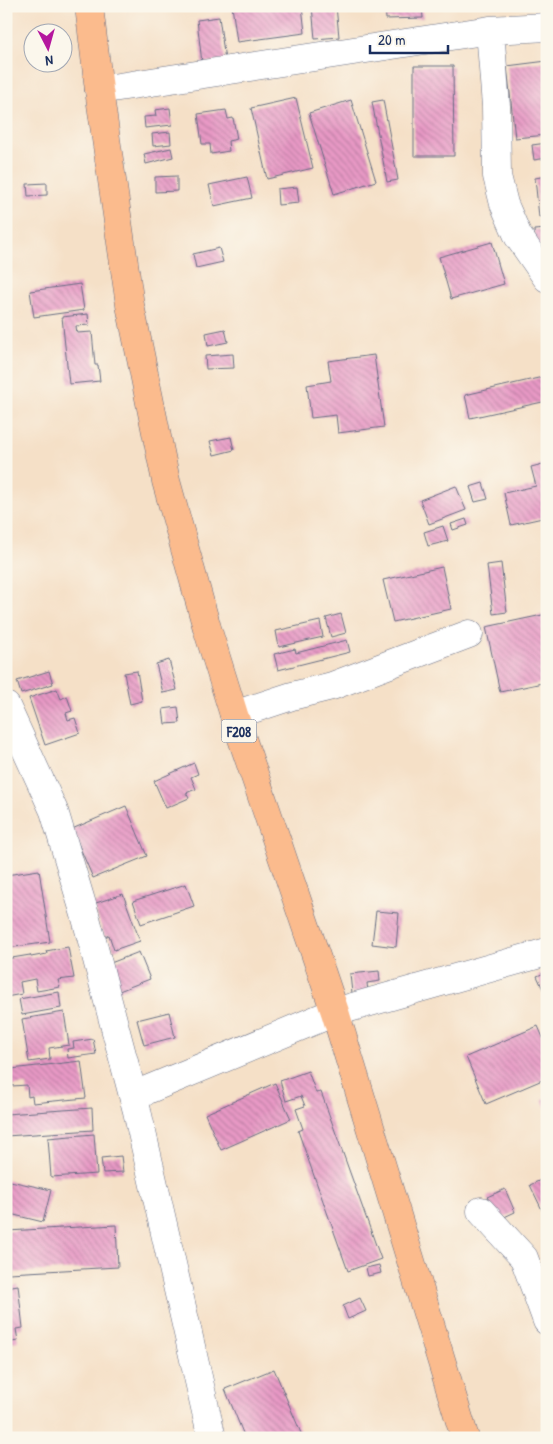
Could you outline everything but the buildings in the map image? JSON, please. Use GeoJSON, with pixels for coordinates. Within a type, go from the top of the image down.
{"type":"FeatureCollection","features":[{"type":"Feature","properties":{"kind":"main road","name":"F208"},"geometry":{"type":"LineString","coordinates":[[89,6],[99,90],[130,305],[166,481],[207,628],[234,715],[334,1012],[465,1438]]}},
{"type":"Feature","properties":{"kind":"street"},"geometry":{"type":"LineString","coordinates":[[99,90],[490,30],[547,27]]}},
{"type":"Feature","properties":{"kind":"street"},"geometry":{"type":"LineString","coordinates":[[490,30],[496,106],[497,176],[504,204],[518,236],[547,278]]}},
{"type":"Feature","properties":{"kind":"street"},"geometry":{"type":"LineString","coordinates":[[234,715],[292,696],[332,686],[469,634]]}},
{"type":"Feature","properties":{"kind":"street"},"geometry":{"type":"LineString","coordinates":[[6,706],[54,811],[86,918],[135,1102],[212,1438]]}},
{"type":"Feature","properties":{"kind":"street"},"geometry":{"type":"LineString","coordinates":[[135,1102],[147,1090],[334,1012],[547,952]]}},
{"type":"Feature","properties":{"kind":"street"},"geometry":{"type":"LineString","coordinates":[[481,1211],[524,1258],[547,1321]]}}]}
